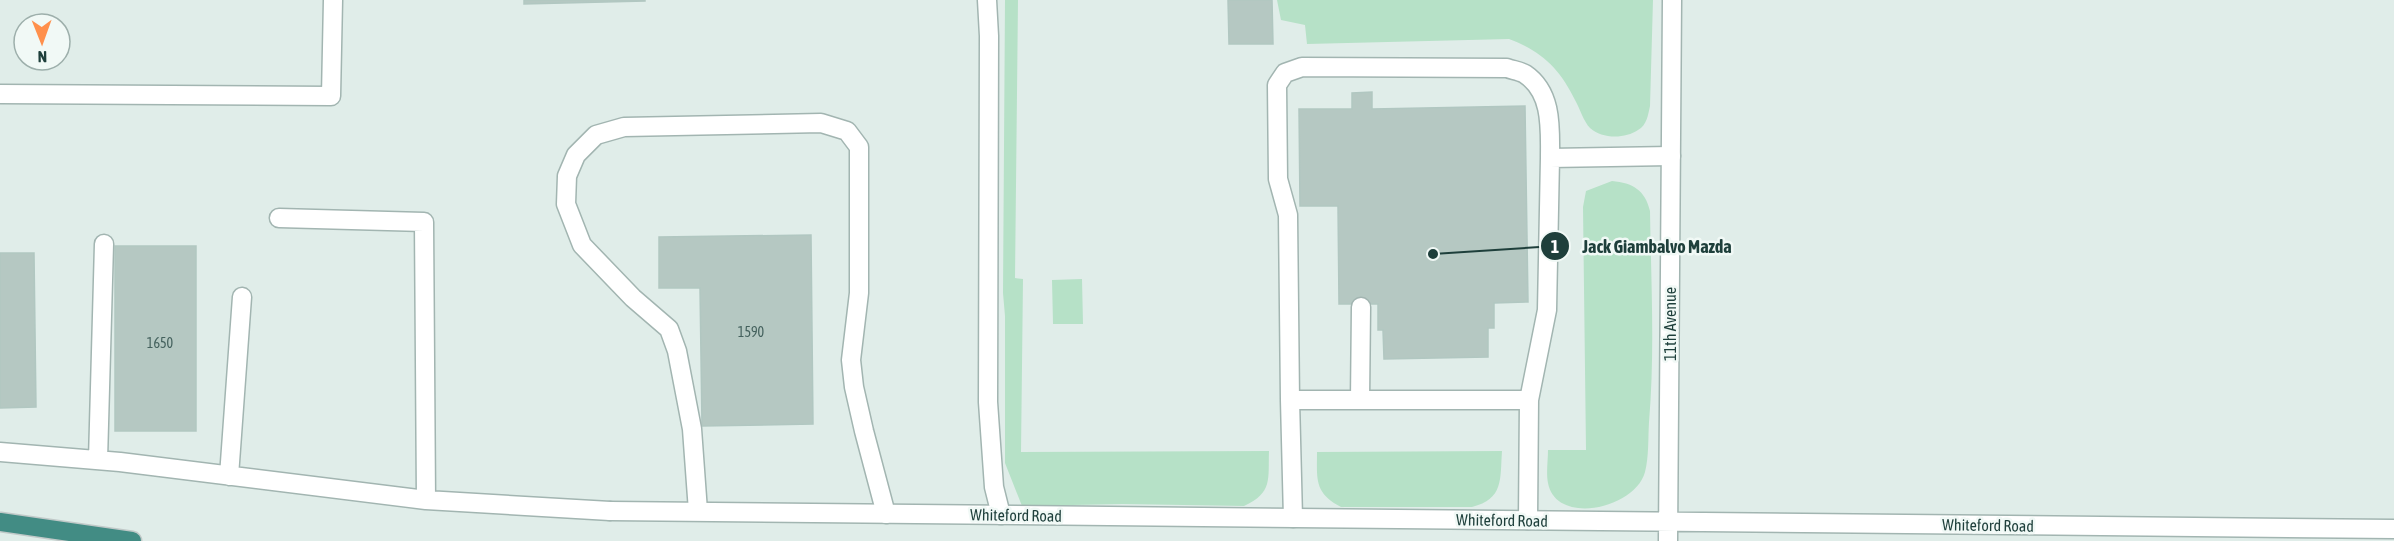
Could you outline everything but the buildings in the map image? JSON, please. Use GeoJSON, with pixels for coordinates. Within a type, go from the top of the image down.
{"type":"FeatureCollection","features":[{"type":"Feature","properties":{"kind":"highway"},"geometry":{"type":"LineString","coordinates":[[0,522],[132,541]]}},
{"type":"Feature","properties":{"kind":"street"},"geometry":{"type":"LineString","coordinates":[[0,94],[332,96],[333,0]]}},
{"type":"Feature","properties":{"kind":"street"},"geometry":{"type":"LineString","coordinates":[[987,0],[989,36],[988,402],[994,487],[1001,515]]}},
{"type":"Feature","properties":{"kind":"street","name":"11th Avenue"},"geometry":{"type":"LineString","coordinates":[[1668,541],[1672,0]]}},
{"type":"Feature","properties":{"kind":"street"},"geometry":{"type":"LineString","coordinates":[[1293,518],[1288,215],[1278,179],[1276,85],[1285,73],[1302,67],[1507,68],[1525,74],[1539,90],[1550,113],[1548,310],[1528,400],[1528,520]]}},
{"type":"Feature","properties":{"kind":"street"},"geometry":{"type":"LineString","coordinates":[[698,511],[692,429],[677,351],[669,329],[633,298],[582,245],[566,204],[567,176],[576,155],[596,135],[624,127],[822,123],[847,130],[859,147],[859,293],[851,360],[854,387],[864,431],[886,514]]}},
{"type":"Feature","properties":{"kind":"street"},"geometry":{"type":"LineString","coordinates":[[1550,158],[1671,156]]}},
{"type":"Feature","properties":{"kind":"street"},"geometry":{"type":"LineString","coordinates":[[279,218],[424,222],[426,500]]}},
{"type":"Feature","properties":{"kind":"street"},"geometry":{"type":"LineString","coordinates":[[98,460],[104,244]]}},
{"type":"Feature","properties":{"kind":"street"},"geometry":{"type":"LineString","coordinates":[[230,476],[242,297]]}},
{"type":"Feature","properties":{"kind":"street"},"geometry":{"type":"LineString","coordinates":[[1360,400],[1361,307]]}},
{"type":"Feature","properties":{"kind":"street"},"geometry":{"type":"LineString","coordinates":[[1290,400],[1528,400]]}},
{"type":"Feature","properties":{"kind":"street","name":"Whiteford Road"},"geometry":{"type":"LineString","coordinates":[[0,452],[98,460],[426,500],[610,511],[2394,529]]}},
{"type":"Feature","properties":{"kind":"green space"},"geometry":{"type":"Polygon","coordinates":[[[1005,0],[1018,0],[1015,278],[1023,279],[1021,452],[1269,451],[1267,484],[1260,496],[1244,506],[1123,504],[1022,506],[1005,463],[1003,293],[1005,0]]]}},
{"type":"Feature","properties":{"kind":"green space"},"geometry":{"type":"Polygon","coordinates":[[[1277,0],[1653,0],[1648,116],[1641,128],[1627,135],[1614,137],[1595,132],[1586,122],[1563,79],[1549,62],[1531,49],[1509,39],[1307,44],[1305,25],[1281,20],[1277,0]]]}},
{"type":"Feature","properties":{"kind":"green space"},"geometry":{"type":"Polygon","coordinates":[[[1612,181],[1637,189],[1645,198],[1650,211],[1652,343],[1647,460],[1645,472],[1638,485],[1627,495],[1596,508],[1580,508],[1565,505],[1554,496],[1547,479],[1548,450],[1586,450],[1583,207],[1586,191],[1612,181]]]}},
{"type":"Feature","properties":{"kind":"green space"},"geometry":{"type":"Polygon","coordinates":[[[1082,279],[1083,324],[1053,324],[1052,280],[1082,279]]]}},
{"type":"Feature","properties":{"kind":"green space"},"geometry":{"type":"Polygon","coordinates":[[[1502,451],[1500,479],[1495,493],[1490,499],[1472,507],[1341,507],[1326,496],[1317,478],[1317,452],[1502,451]]]}},
{"type":"Feature","properties":{"kind":"place","name":"Jack Giambalvo Mazda"},"geometry":{"type":"Point","coordinates":[1433,254]}}]}
